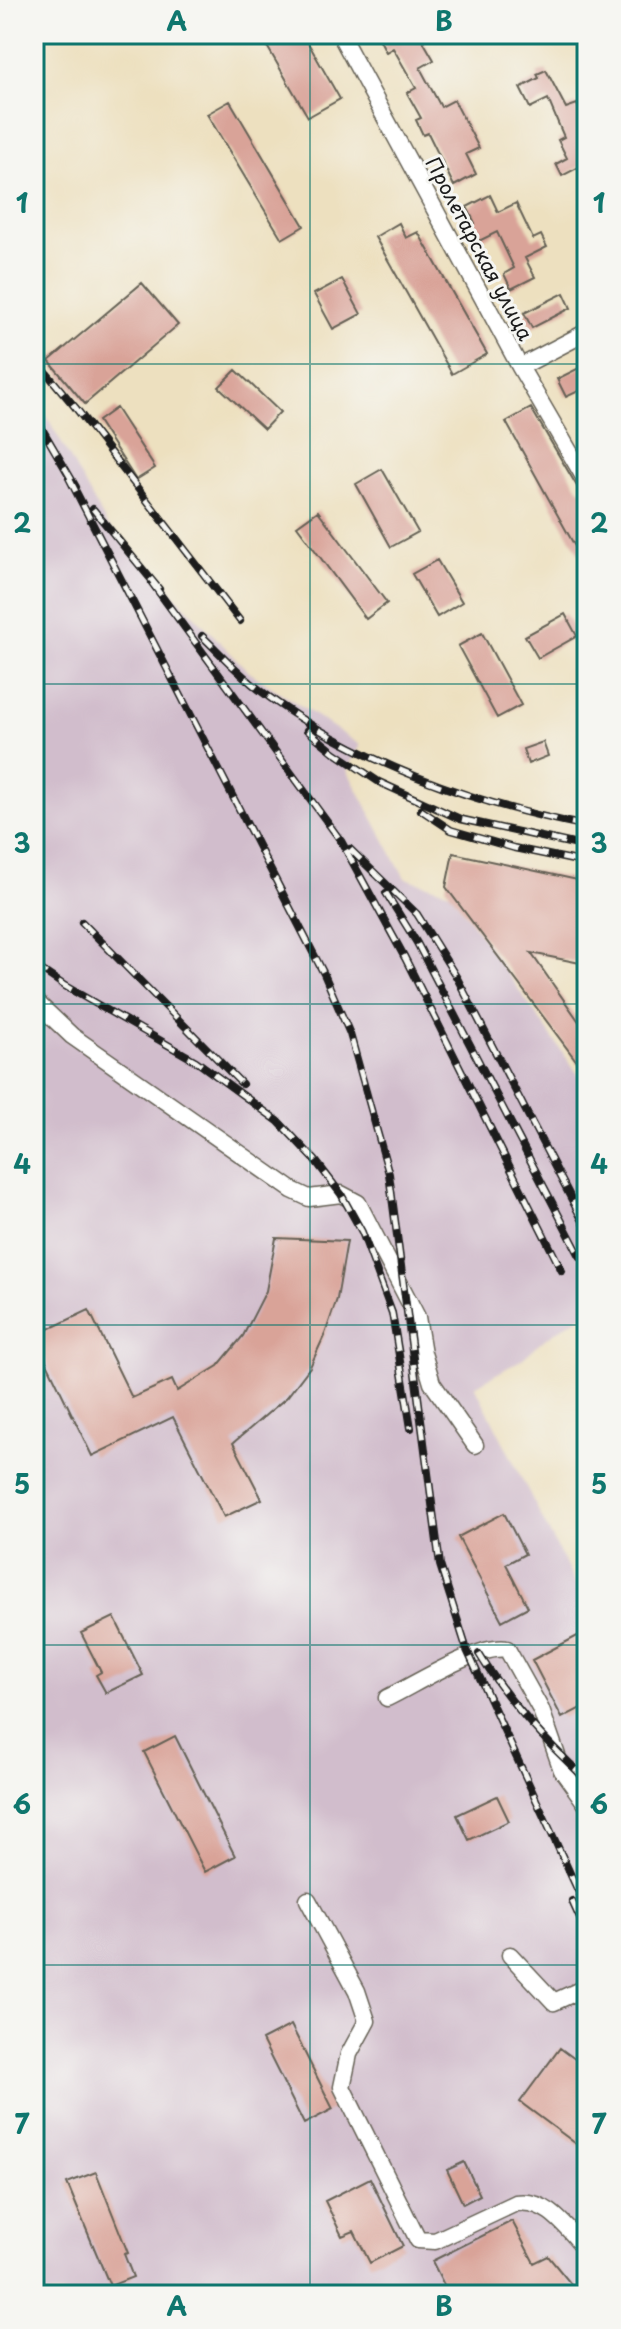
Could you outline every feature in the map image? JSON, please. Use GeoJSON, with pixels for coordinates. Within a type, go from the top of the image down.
{"type":"FeatureCollection","features":[{"type":"Feature","properties":{"kind":"street","name":"Пролетарская улица"},"geometry":{"type":"LineString","coordinates":[[340,34],[520,367],[587,482]]}},
{"type":"Feature","properties":{"kind":"street"},"geometry":{"type":"LineString","coordinates":[[520,367],[587,332]]}},
{"type":"Feature","properties":{"kind":"street"},"geometry":{"type":"LineString","coordinates":[[34,1000],[72,1036],[292,1190],[309,1198],[341,1194],[358,1203],[417,1317],[432,1383],[475,1445]]}},
{"type":"Feature","properties":{"kind":"street"},"geometry":{"type":"LineString","coordinates":[[387,1698],[478,1652],[498,1647],[507,1649],[541,1710],[562,1770],[587,1805]]}},
{"type":"Feature","properties":{"kind":"street"},"geometry":{"type":"LineString","coordinates":[[308,1900],[357,1991],[367,2021],[349,2054],[342,2087],[418,2240],[435,2241],[516,2203],[528,2201],[543,2205],[587,2250]]}},
{"type":"Feature","properties":{"kind":"street"},"geometry":{"type":"LineString","coordinates":[[510,1955],[554,2002],[587,1987]]}},
{"type":"Feature","properties":{"kind":"shaded area"},"geometry":{"type":"Polygon","coordinates":[[[34,393],[107,525],[249,672],[360,745],[347,770],[405,878],[450,892],[587,1087],[587,1312],[546,1338],[521,1360],[475,1386],[587,1607],[587,2295],[34,2295],[34,393]]]}},
{"type":"Feature","properties":{"kind":"building"},"geometry":{"type":"Polygon","coordinates":[[[260,34],[303,34],[340,99],[308,117],[260,34]]]}},
{"type":"Feature","properties":{"kind":"building"},"geometry":{"type":"Polygon","coordinates":[[[377,34],[419,34],[434,60],[420,68],[441,107],[454,100],[479,148],[466,154],[476,174],[454,186],[428,133],[423,135],[416,120],[421,118],[407,93],[416,88],[393,48],[386,52],[377,34]]]}},
{"type":"Feature","properties":{"kind":"building"},"geometry":{"type":"Polygon","coordinates":[[[546,70],[566,108],[577,104],[587,129],[587,163],[562,176],[556,164],[567,158],[558,140],[564,137],[548,99],[530,108],[520,88],[539,78],[537,74],[546,70]]]}},
{"type":"Feature","properties":{"kind":"building"},"geometry":{"type":"Polygon","coordinates":[[[230,101],[304,226],[282,239],[207,114],[230,101]]]}},
{"type":"Feature","properties":{"kind":"building"},"geometry":{"type":"Polygon","coordinates":[[[490,195],[498,212],[516,203],[533,239],[541,235],[547,247],[525,258],[535,277],[511,289],[504,274],[514,268],[497,232],[479,241],[471,225],[475,223],[467,207],[490,195]]]}},
{"type":"Feature","properties":{"kind":"building"},"geometry":{"type":"Polygon","coordinates":[[[399,223],[406,238],[418,232],[487,354],[452,374],[375,237],[399,223]]]}},
{"type":"Feature","properties":{"kind":"building"},"geometry":{"type":"Polygon","coordinates":[[[342,279],[361,314],[333,329],[314,294],[342,279]]]}},
{"type":"Feature","properties":{"kind":"building"},"geometry":{"type":"Polygon","coordinates":[[[142,283],[178,325],[85,404],[49,361],[142,283]]]}},
{"type":"Feature","properties":{"kind":"building"},"geometry":{"type":"Polygon","coordinates":[[[564,293],[571,308],[532,328],[524,313],[564,293]]]}},
{"type":"Feature","properties":{"kind":"building"},"geometry":{"type":"Polygon","coordinates":[[[587,364],[587,387],[566,397],[557,379],[587,364]]]}},
{"type":"Feature","properties":{"kind":"building"},"geometry":{"type":"Polygon","coordinates":[[[236,370],[280,412],[264,429],[219,387],[236,370]]]}},
{"type":"Feature","properties":{"kind":"building"},"geometry":{"type":"Polygon","coordinates":[[[116,408],[155,468],[136,480],[98,421],[116,408]]]}},
{"type":"Feature","properties":{"kind":"building"},"geometry":{"type":"Polygon","coordinates":[[[531,408],[578,488],[587,493],[587,568],[506,422],[531,408]]]}},
{"type":"Feature","properties":{"kind":"building"},"geometry":{"type":"Polygon","coordinates":[[[382,469],[418,532],[391,547],[356,484],[382,469]]]}},
{"type":"Feature","properties":{"kind":"building"},"geometry":{"type":"Polygon","coordinates":[[[318,511],[387,603],[366,619],[297,526],[318,511]]]}},
{"type":"Feature","properties":{"kind":"building"},"geometry":{"type":"Polygon","coordinates":[[[437,560],[462,602],[437,617],[412,574],[437,560]]]}},
{"type":"Feature","properties":{"kind":"building"},"geometry":{"type":"Polygon","coordinates":[[[565,614],[577,636],[538,658],[525,636],[565,614]]]}},
{"type":"Feature","properties":{"kind":"building"},"geometry":{"type":"Polygon","coordinates":[[[482,633],[521,705],[497,718],[458,646],[482,633]]]}},
{"type":"Feature","properties":{"kind":"building"},"geometry":{"type":"Polygon","coordinates":[[[543,742],[548,756],[528,764],[523,749],[543,742]]]}},
{"type":"Feature","properties":{"kind":"building"},"geometry":{"type":"Polygon","coordinates":[[[453,853],[587,882],[585,964],[531,953],[587,1033],[587,1075],[446,887],[453,853]]]}},
{"type":"Feature","properties":{"kind":"building"},"geometry":{"type":"Polygon","coordinates":[[[276,1238],[347,1241],[337,1299],[310,1367],[287,1397],[233,1443],[262,1499],[224,1517],[173,1417],[92,1456],[34,1336],[89,1310],[132,1398],[172,1380],[177,1391],[218,1366],[243,1336],[266,1291],[276,1238]]]}},
{"type":"Feature","properties":{"kind":"building"},"geometry":{"type":"Polygon","coordinates":[[[504,1513],[525,1554],[506,1564],[528,1607],[502,1621],[458,1537],[504,1513]]]}},
{"type":"Feature","properties":{"kind":"building"},"geometry":{"type":"Polygon","coordinates":[[[114,1617],[143,1675],[106,1693],[96,1675],[101,1672],[81,1633],[114,1617]]]}},
{"type":"Feature","properties":{"kind":"building"},"geometry":{"type":"Polygon","coordinates":[[[587,1631],[587,1705],[562,1718],[532,1660],[587,1631]]]}},
{"type":"Feature","properties":{"kind":"building"},"geometry":{"type":"Polygon","coordinates":[[[175,1736],[235,1856],[205,1872],[144,1752],[175,1736]]]}},
{"type":"Feature","properties":{"kind":"building"},"geometry":{"type":"Polygon","coordinates":[[[497,1796],[509,1821],[469,1840],[457,1815],[497,1796]]]}},
{"type":"Feature","properties":{"kind":"building"},"geometry":{"type":"Polygon","coordinates":[[[291,2025],[333,2109],[304,2124],[262,2040],[291,2025]]]}},
{"type":"Feature","properties":{"kind":"building"},"geometry":{"type":"Polygon","coordinates":[[[560,2048],[587,2068],[587,2152],[520,2102],[560,2048]]]}},
{"type":"Feature","properties":{"kind":"building"},"geometry":{"type":"Polygon","coordinates":[[[464,2162],[480,2195],[463,2204],[447,2170],[464,2162]]]}},
{"type":"Feature","properties":{"kind":"building"},"geometry":{"type":"Polygon","coordinates":[[[96,2172],[128,2253],[124,2254],[133,2277],[110,2286],[67,2183],[96,2172]]]}},
{"type":"Feature","properties":{"kind":"building"},"geometry":{"type":"Polygon","coordinates":[[[370,2178],[403,2246],[370,2263],[354,2231],[342,2236],[325,2201],[370,2178]]]}},
{"type":"Feature","properties":{"kind":"building"},"geometry":{"type":"Polygon","coordinates":[[[512,2221],[534,2263],[548,2256],[580,2295],[449,2295],[432,2261],[512,2221]]]}},
{"type":"Feature","properties":{"kind":"railway"},"geometry":{"type":"LineString","coordinates":[[34,358],[240,621]]}},
{"type":"Feature","properties":{"kind":"railway"},"geometry":{"type":"LineString","coordinates":[[34,415],[76,487]]}},
{"type":"Feature","properties":{"kind":"railway"},"geometry":{"type":"LineString","coordinates":[[69,478],[324,974],[350,1034],[389,1174],[440,1565],[467,1650],[587,1910]]}},
{"type":"Feature","properties":{"kind":"railway"},"geometry":{"type":"LineString","coordinates":[[93,509],[159,589]]}},
{"type":"Feature","properties":{"kind":"railway"},"geometry":{"type":"LineString","coordinates":[[152,583],[341,841],[405,958],[562,1271]]}},
{"type":"Feature","properties":{"kind":"railway"},"geometry":{"type":"LineString","coordinates":[[202,636],[261,691],[335,739],[375,759],[458,792],[587,826]]}},
{"type":"Feature","properties":{"kind":"railway"},"geometry":{"type":"LineString","coordinates":[[307,730],[379,782],[460,819],[587,847]]}},
{"type":"Feature","properties":{"kind":"railway"},"geometry":{"type":"LineString","coordinates":[[421,810],[451,830],[514,848],[587,863]]}},
{"type":"Feature","properties":{"kind":"railway"},"geometry":{"type":"LineString","coordinates":[[350,849],[417,914],[457,978],[587,1229]]}},
{"type":"Feature","properties":{"kind":"railway"},"geometry":{"type":"LineString","coordinates":[[386,893],[417,943],[580,1256]]}},
{"type":"Feature","properties":{"kind":"railway"},"geometry":{"type":"LineString","coordinates":[[82,922],[242,1084]]}},
{"type":"Feature","properties":{"kind":"railway"},"geometry":{"type":"LineString","coordinates":[[34,965],[196,1061],[278,1121],[315,1160],[341,1194],[362,1232],[392,1313],[411,1428]]}},
{"type":"Feature","properties":{"kind":"railway"},"geometry":{"type":"LineString","coordinates":[[479,1654],[528,1721],[587,1780]]}},
{"type":"Feature","properties":{"kind":"railway"},"geometry":{"type":"LineString","coordinates":[[572,1901],[587,1934]]}}]}
